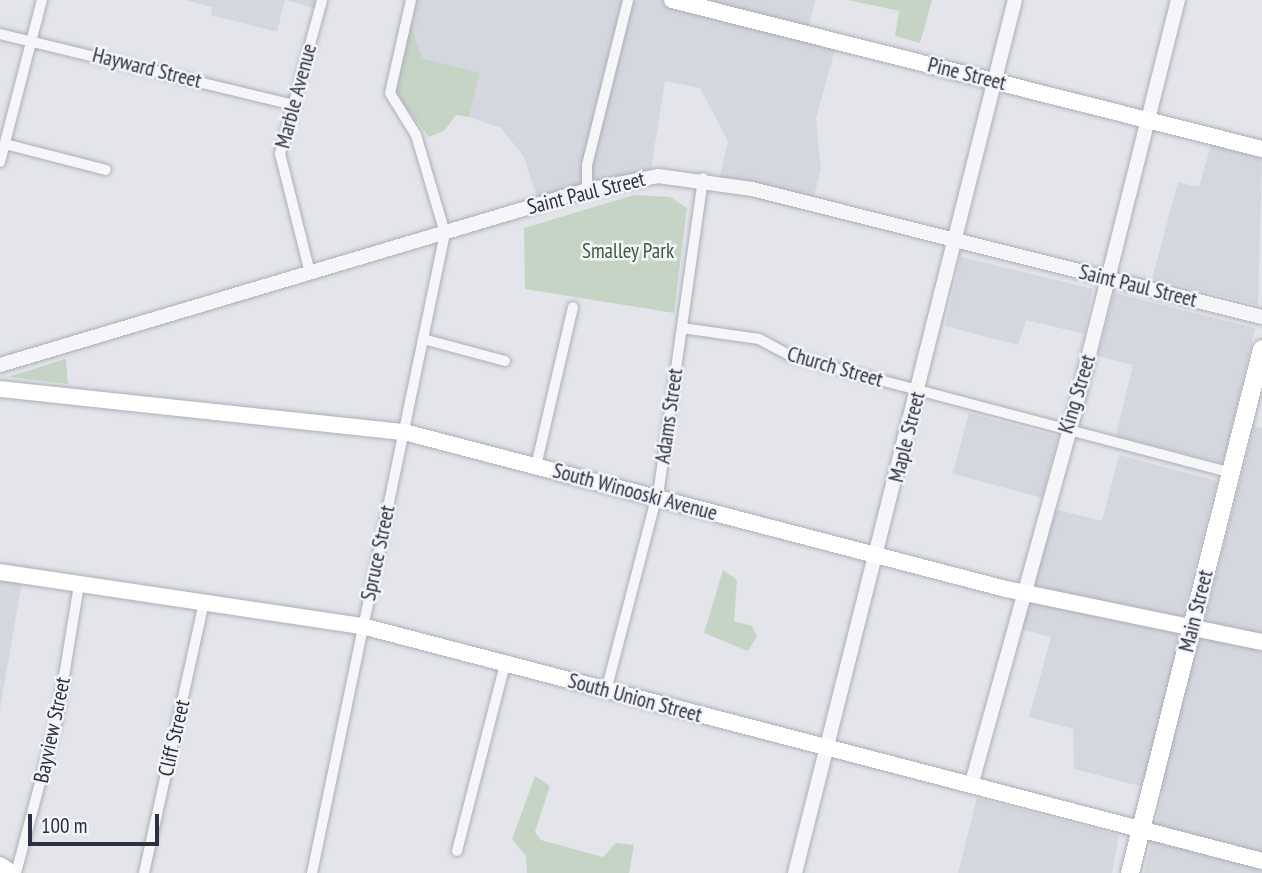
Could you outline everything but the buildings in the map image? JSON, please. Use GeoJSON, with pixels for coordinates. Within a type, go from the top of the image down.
{"type":"FeatureCollection","features":[{"type":"Feature","properties":{"kind":"main road","name":"Pine Street"},"geometry":{"type":"LineString","coordinates":[[672,0],[1262,149]]}},
{"type":"Feature","properties":{"kind":"main road","name":"Main Street"},"geometry":{"type":"LineString","coordinates":[[1130,873],[1262,349]]}},
{"type":"Feature","properties":{"kind":"main road","name":"South Winooski Avenue"},"geometry":{"type":"LineString","coordinates":[[0,389],[404,432],[1023,593],[1193,624],[1262,642]]}},
{"type":"Feature","properties":{"kind":"main road","name":"South Union Street"},"geometry":{"type":"LineString","coordinates":[[0,572],[362,626],[1262,861]]}},
{"type":"Feature","properties":{"kind":"main road"},"geometry":{"type":"LineString","coordinates":[[0,866],[10,873]]}},
{"type":"Feature","properties":{"kind":"street"},"geometry":{"type":"LineString","coordinates":[[0,162],[43,0]]}},
{"type":"Feature","properties":{"kind":"street","name":"Marble Avenue"},"geometry":{"type":"LineString","coordinates":[[310,273],[280,161],[322,0]]}},
{"type":"Feature","properties":{"kind":"street"},"geometry":{"type":"LineString","coordinates":[[411,0],[390,93],[416,135],[445,233]]}},
{"type":"Feature","properties":{"kind":"street"},"geometry":{"type":"LineString","coordinates":[[587,190],[587,165],[628,0]]}},
{"type":"Feature","properties":{"kind":"street","name":"Maple Street"},"geometry":{"type":"LineString","coordinates":[[795,873],[878,555],[919,391],[952,240],[1014,0]]}},
{"type":"Feature","properties":{"kind":"street","name":"King Street"},"geometry":{"type":"LineString","coordinates":[[971,786],[1108,279],[1178,0]]}},
{"type":"Feature","properties":{"kind":"street","name":"Hayward Street"},"geometry":{"type":"LineString","coordinates":[[0,34],[293,105]]}},
{"type":"Feature","properties":{"kind":"street"},"geometry":{"type":"LineString","coordinates":[[5,144],[106,170]]}},
{"type":"Feature","properties":{"kind":"street","name":"Saint Paul Street"},"geometry":{"type":"LineString","coordinates":[[0,365],[587,190],[642,177],[703,178],[1262,317]]}},
{"type":"Feature","properties":{"kind":"street","name":"Adams Street"},"geometry":{"type":"LineString","coordinates":[[606,691],[657,498],[703,178]]}},
{"type":"Feature","properties":{"kind":"street","name":"Spruce Street"},"geometry":{"type":"LineString","coordinates":[[312,873],[445,233]]}},
{"type":"Feature","properties":{"kind":"street"},"geometry":{"type":"LineString","coordinates":[[536,466],[573,307]]}},
{"type":"Feature","properties":{"kind":"street","name":"Church Street"},"geometry":{"type":"LineString","coordinates":[[682,328],[758,339],[793,357],[1232,473]]}},
{"type":"Feature","properties":{"kind":"street"},"geometry":{"type":"LineString","coordinates":[[423,339],[505,361]]}},
{"type":"Feature","properties":{"kind":"street","name":"Bayview Street"},"geometry":{"type":"LineString","coordinates":[[16,873],[57,719],[79,584]]}},
{"type":"Feature","properties":{"kind":"street","name":"Cliff Street"},"geometry":{"type":"LineString","coordinates":[[144,873],[204,603]]}},
{"type":"Feature","properties":{"kind":"street"},"geometry":{"type":"LineString","coordinates":[[457,851],[505,664]]}},
{"type":"Feature","properties":{"kind":"shaded area"},"geometry":{"type":"Polygon","coordinates":[[[185,0],[285,0],[277,32],[211,15],[212,7],[185,0]]]}},
{"type":"Feature","properties":{"kind":"shaded area"},"geometry":{"type":"Polygon","coordinates":[[[285,0],[316,0],[314,8],[285,0]]]}},
{"type":"Feature","properties":{"kind":"shaded area"},"geometry":{"type":"Polygon","coordinates":[[[416,0],[815,0],[809,27],[839,35],[816,118],[821,169],[810,212],[717,189],[728,141],[700,88],[665,81],[649,182],[541,211],[524,157],[501,128],[469,117],[479,73],[422,58],[410,22],[416,0]]]}},
{"type":"Feature","properties":{"kind":"shaded area"},"geometry":{"type":"Polygon","coordinates":[[[1211,145],[1262,158],[1258,305],[1152,279],[1178,182],[1199,187],[1211,145]]]}},
{"type":"Feature","properties":{"kind":"shaded area"},"geometry":{"type":"Polygon","coordinates":[[[961,257],[1093,289],[1084,334],[1026,320],[1018,345],[945,326],[961,257]]]}},
{"type":"Feature","properties":{"kind":"shaded area"},"geometry":{"type":"Polygon","coordinates":[[[1114,293],[1255,328],[1223,463],[1116,436],[1133,365],[1098,356],[1114,293]]]}},
{"type":"Feature","properties":{"kind":"shaded area"},"geometry":{"type":"Polygon","coordinates":[[[969,413],[1058,437],[1042,498],[953,474],[969,413]]]}},
{"type":"Feature","properties":{"kind":"shaded area"},"geometry":{"type":"Polygon","coordinates":[[[1254,426],[1262,428],[1262,873],[1144,873],[1163,792],[1074,769],[1073,729],[1029,717],[1051,637],[1020,629],[1051,508],[1102,521],[1119,455],[1217,481],[1183,614],[1205,620],[1254,426]]]}},
{"type":"Feature","properties":{"kind":"shaded area"},"geometry":{"type":"Polygon","coordinates":[[[0,579],[22,582],[0,709],[0,579]]]}},
{"type":"Feature","properties":{"kind":"shaded area"},"geometry":{"type":"Polygon","coordinates":[[[977,798],[1119,835],[1112,873],[958,873],[977,798]]]}},
{"type":"Feature","properties":{"kind":"green space"},"geometry":{"type":"Polygon","coordinates":[[[848,0],[932,0],[920,43],[895,36],[899,11],[848,0]]]}},
{"type":"Feature","properties":{"kind":"green space"},"geometry":{"type":"Polygon","coordinates":[[[410,22],[422,58],[480,73],[469,117],[456,115],[444,131],[429,137],[393,92],[410,22]]]}},
{"type":"Feature","properties":{"kind":"green space","name":"Smalley Park"},"geometry":{"type":"Polygon","coordinates":[[[634,195],[670,197],[687,208],[674,313],[525,289],[524,228],[634,195]]]}},
{"type":"Feature","properties":{"kind":"green space"},"geometry":{"type":"Polygon","coordinates":[[[65,359],[68,384],[8,377],[65,359]]]}},
{"type":"Feature","properties":{"kind":"green space"},"geometry":{"type":"Polygon","coordinates":[[[723,570],[737,580],[734,621],[752,626],[757,636],[748,651],[704,633],[723,570]]]}},
{"type":"Feature","properties":{"kind":"green space"},"geometry":{"type":"Polygon","coordinates":[[[535,776],[550,786],[535,832],[541,840],[603,857],[616,843],[634,845],[629,873],[527,873],[526,856],[512,839],[535,776]]]}}]}
